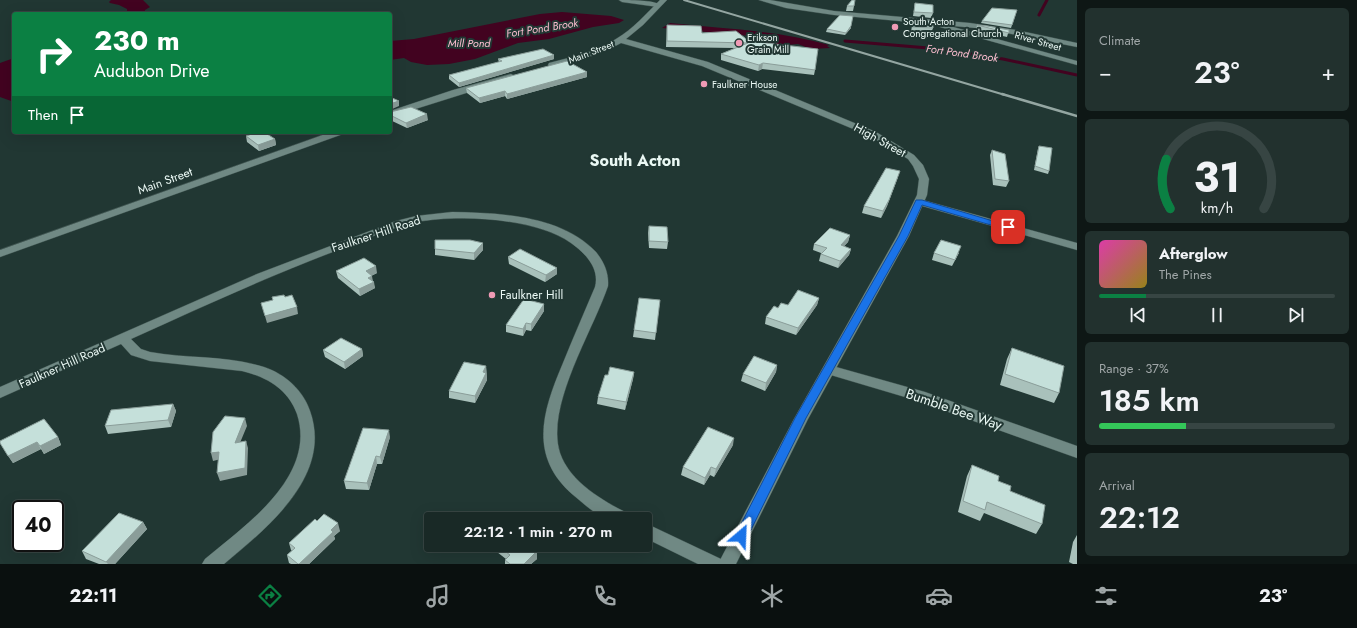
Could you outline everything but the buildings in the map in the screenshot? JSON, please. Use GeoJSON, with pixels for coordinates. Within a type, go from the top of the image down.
{"type":"FeatureCollection","features":[{"type":"Feature","properties":{"kind":"street"},"geometry":{"type":"LineString","coordinates":[[622,0],[662,2]]}},
{"type":"Feature","properties":{"kind":"street"},"geometry":{"type":"LineString","coordinates":[[762,0],[829,13],[997,28],[1077,44]]}},
{"type":"Feature","properties":{"kind":"street","name":"Main Street"},"geometry":{"type":"LineString","coordinates":[[540,68],[592,53],[620,40],[629,34],[662,2]]}},
{"type":"Feature","properties":{"kind":"street","name":"River Street"},"geometry":{"type":"LineString","coordinates":[[924,21],[1077,63]]}},
{"type":"Feature","properties":{"kind":"street","name":"High Street"},"geometry":{"type":"LineString","coordinates":[[620,40],[705,64],[772,90],[873,134],[899,148],[911,157],[922,172],[924,187],[904,236],[779,460],[727,564]]}},
{"type":"Feature","properties":{"kind":"street"},"geometry":{"type":"LineString","coordinates":[[392,113],[462,90],[517,74]]}},
{"type":"Feature","properties":{"kind":"street","name":"Main Street"},"geometry":{"type":"LineString","coordinates":[[0,254],[334,134]]}},
{"type":"Feature","properties":{"kind":"street"},"geometry":{"type":"LineString","coordinates":[[919,202],[1077,247]]}},
{"type":"Feature","properties":{"kind":"street","name":"Faulkner Hill Road"},"geometry":{"type":"LineString","coordinates":[[0,393],[291,264],[398,224],[418,218],[454,216],[488,217],[523,221],[556,230],[583,246],[594,258],[600,269],[602,282],[598,295],[557,393],[551,418],[550,440],[560,467],[570,480],[597,504],[611,512]]}},
{"type":"Feature","properties":{"kind":"street"},"geometry":{"type":"LineString","coordinates":[[123,338],[131,348],[138,353],[155,358],[233,363],[261,371],[284,384],[297,398],[306,414],[308,440],[301,469],[293,484],[270,514],[211,564]]}},
{"type":"Feature","properties":{"kind":"street","name":"Bumble Bee Way"},"geometry":{"type":"LineString","coordinates":[[829,370],[920,396],[1077,452]]}},
{"type":"Feature","properties":{"kind":"street"},"geometry":{"type":"LineString","coordinates":[[652,533],[715,564]]}},
{"type":"Feature","properties":{"kind":"water"},"geometry":{"type":"Polygon","coordinates":[[[111,0],[143,0],[150,7],[145,11],[154,12],[127,11],[127,9],[119,5],[109,2],[111,0]]]}},
{"type":"Feature","properties":{"kind":"water","name":"Mill Pond"},"geometry":{"type":"Polygon","coordinates":[[[562,12],[611,16],[624,20],[619,23],[593,27],[549,39],[518,43],[475,59],[449,64],[427,65],[411,62],[404,58],[392,60],[392,41],[414,39],[540,14],[562,12]]]}},
{"type":"Feature","properties":{"kind":"water"},"geometry":{"type":"Polygon","coordinates":[[[670,23],[790,36],[829,45],[827,46],[830,48],[811,49],[798,44],[786,45],[747,40],[751,36],[662,28],[670,23]]]}},
{"type":"Feature","properties":{"kind":"water"},"geometry":{"type":"Polygon","coordinates":[[[12,59],[12,101],[0,97],[0,63],[12,59]]]}},
{"type":"Feature","properties":{"kind":"waterway"},"geometry":{"type":"LineString","coordinates":[[1039,15],[1047,0]]}},
{"type":"Feature","properties":{"kind":"waterway","name":"Fort Pond Brook"},"geometry":{"type":"LineString","coordinates":[[845,41],[940,49],[1003,59],[1077,75]]}},
{"type":"Feature","properties":{"kind":"railway"},"geometry":{"type":"LineString","coordinates":[[684,0],[1005,95]]}},
{"type":"Feature","properties":{"kind":"railway"},"geometry":{"type":"LineString","coordinates":[[1002,94],[1077,116]]}},
{"type":"Feature","properties":{"kind":"place","name":"South Acton Congregational Church"},"geometry":{"type":"Point","coordinates":[895,27]}},
{"type":"Feature","properties":{"kind":"place","name":"Erikson Grain Mill"},"geometry":{"type":"Point","coordinates":[739,43]}},
{"type":"Feature","properties":{"kind":"place","name":"Faulkner House"},"geometry":{"type":"Point","coordinates":[704,84]}},
{"type":"Feature","properties":{"kind":"place","name":"Faulkner Hill"},"geometry":{"type":"Point","coordinates":[492,295]}},
{"type":"Feature","properties":{"kind":"district","name":"South Acton"},"geometry":{"type":"Point","coordinates":[635,160]}},
{"type":"Feature","properties":{"kind":"route"},"geometry":{"type":"LineString","coordinates":[[741,536],[801,418],[904,236],[919,202],[1008,227]]}}]}
